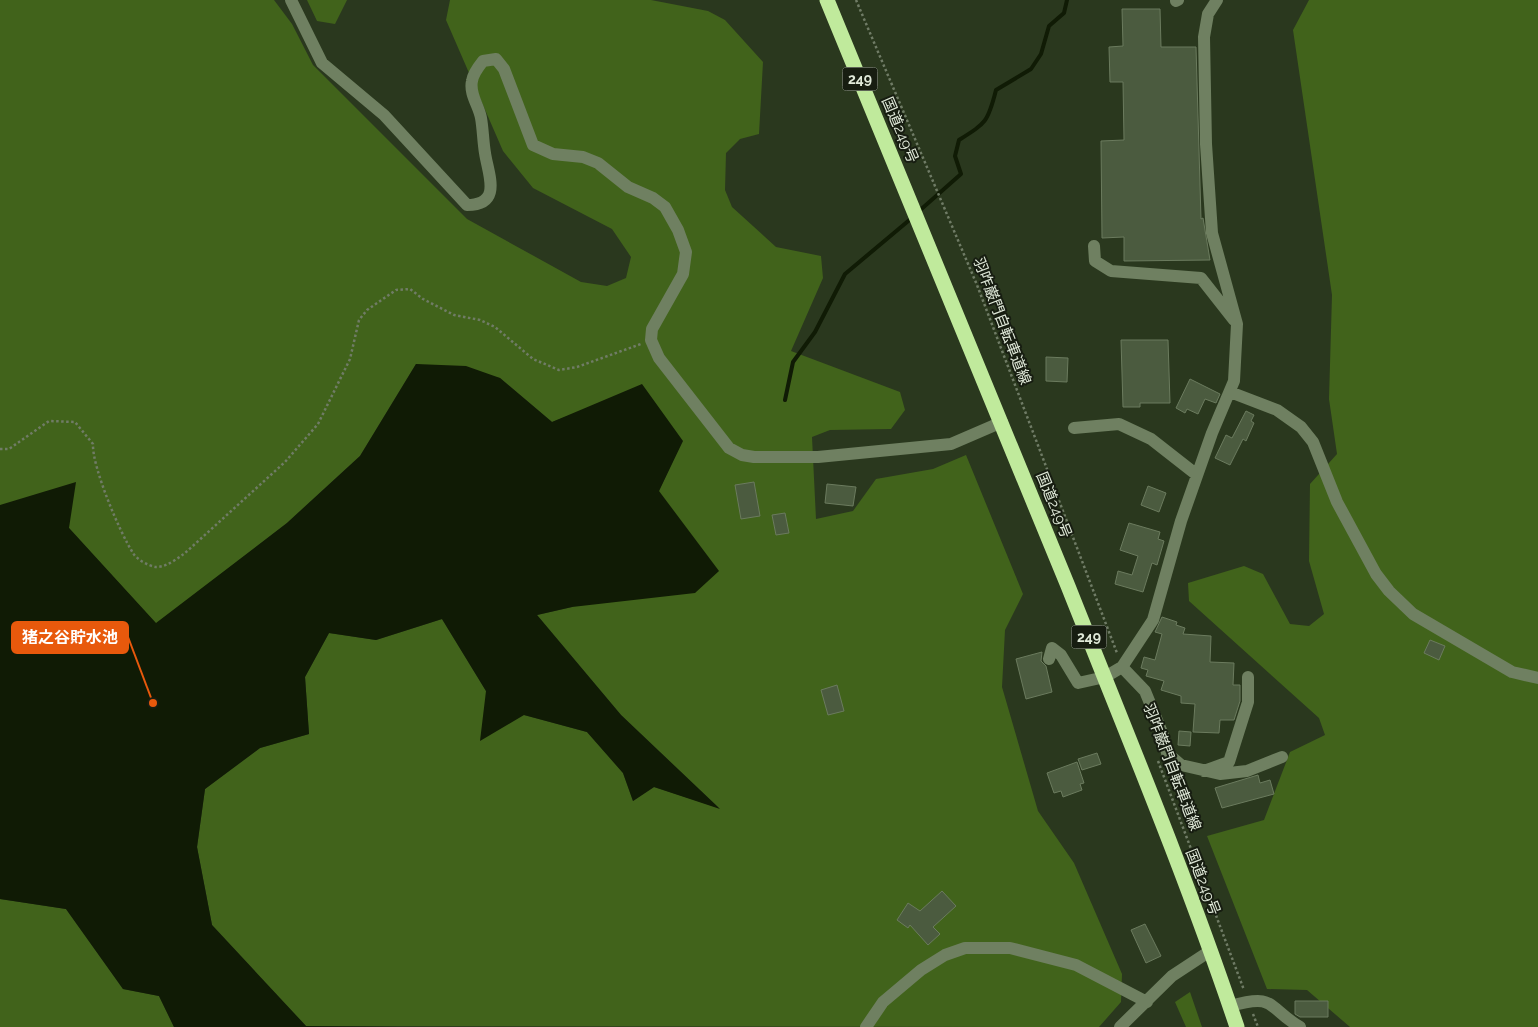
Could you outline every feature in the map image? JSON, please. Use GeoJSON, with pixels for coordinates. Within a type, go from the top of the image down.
{"type":"FeatureCollection","features":[{"type":"Feature","properties":{"kind":"highway","name":"国道249号"},"geometry":{"type":"LineString","coordinates":[[827,0],[1105,676],[1210,950],[1237,1027]]}},
{"type":"Feature","properties":{"kind":"street"},"geometry":{"type":"LineString","coordinates":[[291,0],[322,63],[384,114],[467,205],[476,205],[485,201],[490,193],[491,175],[485,154],[481,117],[473,95],[472,81],[483,61],[496,59],[504,70],[533,145],[553,154],[583,157],[598,163],[628,187],[653,198],[665,207],[678,230],[686,252],[683,274],[652,329],[651,340],[659,358],[729,448],[742,455],[754,458],[818,458],[951,444],[1002,422]]}},
{"type":"Feature","properties":{"kind":"street"},"geometry":{"type":"LineString","coordinates":[[1049,660],[1052,648],[1061,655],[1078,683],[1105,676],[1122,667],[1153,620],[1181,521],[1230,392],[1236,365],[1237,324],[1212,233],[1206,144],[1204,37],[1208,14],[1217,0]]}},
{"type":"Feature","properties":{"kind":"street"},"geometry":{"type":"LineString","coordinates":[[1094,246],[1095,261],[1111,271],[1201,278],[1237,324]]}},
{"type":"Feature","properties":{"kind":"street"},"geometry":{"type":"LineString","coordinates":[[1230,392],[1277,410],[1301,427],[1313,442],[1337,502],[1376,574],[1389,591],[1413,614],[1512,672],[1538,678]]}},
{"type":"Feature","properties":{"kind":"street"},"geometry":{"type":"LineString","coordinates":[[1074,428],[1118,424],[1151,439],[1197,475]]}},
{"type":"Feature","properties":{"kind":"street"},"geometry":{"type":"LineString","coordinates":[[1122,667],[1145,691],[1163,735],[1167,753],[1181,764],[1220,774],[1247,771],[1282,757]]}},
{"type":"Feature","properties":{"kind":"street"},"geometry":{"type":"LineString","coordinates":[[1204,770],[1229,762],[1248,702],[1248,677]]}},
{"type":"Feature","properties":{"kind":"street"},"geometry":{"type":"LineString","coordinates":[[866,1027],[883,1002],[921,970],[945,955],[966,948],[1010,948],[1076,965],[1147,1002]]}},
{"type":"Feature","properties":{"kind":"street"},"geometry":{"type":"LineString","coordinates":[[1120,1027],[1172,976],[1210,950]]}},
{"type":"Feature","properties":{"kind":"street"},"geometry":{"type":"LineString","coordinates":[[1230,1006],[1248,1001],[1268,1001],[1300,1027]]}},
{"type":"Feature","properties":{"kind":"path","name":"羽咋巌門自転車道線"},"geometry":{"type":"LineString","coordinates":[[856,0],[932,184],[977,285],[1117,654]]}},
{"type":"Feature","properties":{"kind":"path"},"geometry":{"type":"LineString","coordinates":[[0,449],[9,449],[49,420],[75,422],[93,444],[93,452],[104,490],[134,555],[143,562],[156,567],[168,565],[184,554],[285,462],[318,424],[350,359],[359,320],[367,310],[396,290],[410,289],[423,300],[454,316],[480,320],[495,327],[533,359],[559,370],[577,367],[651,340]]}},
{"type":"Feature","properties":{"kind":"path","name":"羽咋巌門自転車道線"},"geometry":{"type":"LineString","coordinates":[[1157,758],[1258,1027]]}},
{"type":"Feature","properties":{"kind":"green space"},"geometry":{"type":"Polygon","coordinates":[[[0,0],[274,0],[292,24],[313,65],[467,219],[581,282],[607,286],[626,278],[631,257],[612,229],[533,188],[503,151],[446,20],[450,0],[651,0],[708,11],[725,20],[763,62],[759,134],[740,139],[726,153],[725,190],[732,207],[776,247],[821,256],[823,278],[791,351],[900,392],[905,410],[891,429],[830,430],[812,437],[816,519],[853,511],[876,479],[933,469],[966,455],[1023,594],[1005,630],[1002,687],[1038,811],[1074,863],[1122,974],[1121,1002],[1099,1027],[306,1026],[212,925],[197,847],[205,789],[260,748],[309,734],[305,677],[329,633],[376,640],[442,619],[486,691],[524,715],[587,732],[623,773],[633,801],[654,787],[719,808],[621,715],[537,615],[572,607],[659,491],[682,441],[592,407],[552,422],[500,378],[416,364],[360,456],[287,523],[156,624],[69,528],[0,505],[0,0]]]}},
{"type":"Feature","properties":{"kind":"green space"},"geometry":{"type":"Polygon","coordinates":[[[307,0],[347,0],[335,24],[317,21],[307,0]]]}},
{"type":"Feature","properties":{"kind":"green space"},"geometry":{"type":"Polygon","coordinates":[[[1309,0],[1538,0],[1538,1027],[1350,1027],[1307,990],[1267,989],[1207,836],[1264,820],[1290,752],[1325,735],[1319,718],[1189,601],[1188,583],[1244,566],[1263,574],[1290,624],[1309,626],[1324,614],[1309,561],[1310,484],[1337,454],[1329,399],[1332,295],[1293,30],[1309,0]]]}},
{"type":"Feature","properties":{"kind":"green space"},"geometry":{"type":"Polygon","coordinates":[[[0,899],[66,909],[123,989],[159,996],[174,1027],[0,1027],[0,899]]]}},
{"type":"Feature","properties":{"kind":"green space"},"geometry":{"type":"Polygon","coordinates":[[[1190,992],[1202,1027],[1186,1027],[1175,1002],[1190,992]]]}},
{"type":"Feature","properties":{"kind":"shaded area"},"geometry":{"type":"Polygon","coordinates":[[[416,364],[466,366],[500,378],[552,422],[642,384],[683,441],[659,491],[719,571],[695,593],[572,607],[537,615],[621,715],[720,809],[654,787],[633,801],[623,773],[587,732],[524,715],[480,741],[486,691],[442,619],[376,640],[329,633],[305,677],[309,734],[260,748],[205,789],[197,847],[212,925],[306,1026],[398,1027],[174,1027],[159,996],[123,989],[66,909],[0,899],[0,505],[76,482],[69,528],[156,623],[287,523],[360,456],[416,364]]]}},
{"type":"Feature","properties":{"kind":"building"},"geometry":{"type":"Polygon","coordinates":[[[1122,9],[1160,9],[1161,47],[1196,47],[1201,219],[1203,218],[1210,260],[1124,261],[1124,237],[1102,238],[1101,141],[1124,140],[1123,82],[1110,82],[1109,47],[1123,46],[1122,9]]]}},
{"type":"Feature","properties":{"kind":"building"},"geometry":{"type":"Polygon","coordinates":[[[1121,340],[1168,340],[1170,403],[1140,403],[1140,407],[1123,407],[1121,340]]]}},
{"type":"Feature","properties":{"kind":"building"},"geometry":{"type":"Polygon","coordinates":[[[1046,357],[1068,358],[1067,382],[1046,381],[1046,357]]]}},
{"type":"Feature","properties":{"kind":"building"},"geometry":{"type":"Polygon","coordinates":[[[1190,379],[1220,394],[1216,403],[1205,399],[1198,414],[1187,409],[1185,413],[1176,408],[1190,379]]]}},
{"type":"Feature","properties":{"kind":"building"},"geometry":{"type":"Polygon","coordinates":[[[1246,411],[1254,415],[1251,421],[1254,423],[1246,441],[1243,439],[1230,465],[1215,458],[1226,435],[1232,438],[1246,411]]]}},
{"type":"Feature","properties":{"kind":"building"},"geometry":{"type":"Polygon","coordinates":[[[754,482],[760,516],[741,519],[735,485],[754,482]]]}},
{"type":"Feature","properties":{"kind":"building"},"geometry":{"type":"Polygon","coordinates":[[[827,484],[856,487],[853,506],[825,503],[827,484]]]}},
{"type":"Feature","properties":{"kind":"building"},"geometry":{"type":"Polygon","coordinates":[[[1148,486],[1166,493],[1159,512],[1141,505],[1148,486]]]}},
{"type":"Feature","properties":{"kind":"building"},"geometry":{"type":"Polygon","coordinates":[[[785,513],[789,533],[776,535],[772,515],[785,513]]]}},
{"type":"Feature","properties":{"kind":"building"},"geometry":{"type":"Polygon","coordinates":[[[1129,523],[1160,532],[1158,539],[1164,541],[1157,565],[1152,563],[1143,592],[1115,584],[1118,571],[1132,575],[1138,556],[1120,550],[1129,523]]]}},
{"type":"Feature","properties":{"kind":"building"},"geometry":{"type":"Polygon","coordinates":[[[1162,617],[1177,622],[1176,625],[1185,628],[1183,634],[1211,636],[1210,662],[1234,663],[1233,685],[1240,685],[1240,701],[1234,720],[1220,720],[1219,733],[1193,732],[1195,704],[1181,703],[1181,696],[1161,690],[1164,681],[1146,676],[1148,670],[1141,668],[1144,657],[1155,660],[1162,634],[1155,632],[1162,617]]]}},
{"type":"Feature","properties":{"kind":"building"},"geometry":{"type":"Polygon","coordinates":[[[1430,640],[1445,646],[1439,660],[1424,653],[1430,640]]]}},
{"type":"Feature","properties":{"kind":"building"},"geometry":{"type":"Polygon","coordinates":[[[1042,652],[1041,661],[1046,666],[1052,692],[1026,699],[1016,659],[1042,652]]]}},
{"type":"Feature","properties":{"kind":"building"},"geometry":{"type":"Polygon","coordinates":[[[837,685],[844,711],[828,715],[821,690],[837,685]]]}},
{"type":"Feature","properties":{"kind":"building"},"geometry":{"type":"Polygon","coordinates":[[[1179,731],[1191,732],[1190,746],[1178,745],[1179,731]]]}},
{"type":"Feature","properties":{"kind":"building"},"geometry":{"type":"Polygon","coordinates":[[[1097,753],[1101,764],[1082,770],[1078,759],[1097,753]]]}},
{"type":"Feature","properties":{"kind":"building"},"geometry":{"type":"Polygon","coordinates":[[[1077,762],[1084,783],[1080,784],[1082,790],[1063,797],[1061,791],[1054,793],[1047,773],[1077,762]]]}},
{"type":"Feature","properties":{"kind":"building"},"geometry":{"type":"Polygon","coordinates":[[[1258,775],[1260,783],[1270,780],[1274,794],[1222,808],[1215,788],[1258,775]]]}},
{"type":"Feature","properties":{"kind":"building"},"geometry":{"type":"Polygon","coordinates":[[[942,891],[956,906],[933,927],[940,934],[928,945],[910,925],[908,928],[897,920],[908,903],[920,911],[942,891]]]}},
{"type":"Feature","properties":{"kind":"building"},"geometry":{"type":"Polygon","coordinates":[[[1145,924],[1161,956],[1146,963],[1131,930],[1145,924]]]}},
{"type":"Feature","properties":{"kind":"building"},"geometry":{"type":"Polygon","coordinates":[[[1295,1001],[1328,1001],[1328,1017],[1300,1017],[1295,1014],[1295,1001]]]}},
{"type":"Feature","properties":{"kind":"waterway"},"geometry":{"type":"LineString","coordinates":[[918,212],[961,174],[955,156],[959,140],[985,121],[991,109],[996,90],[1031,69],[1041,54],[1049,26],[1064,13],[1067,0]]}},
{"type":"Feature","properties":{"kind":"waterway"},"geometry":{"type":"LineString","coordinates":[[785,400],[793,362],[815,332],[845,274],[913,217]]}},
{"type":"Feature","properties":{"kind":"place","name":"猪之谷貯水池"},"geometry":{"type":"Point","coordinates":[153,703]}}]}
